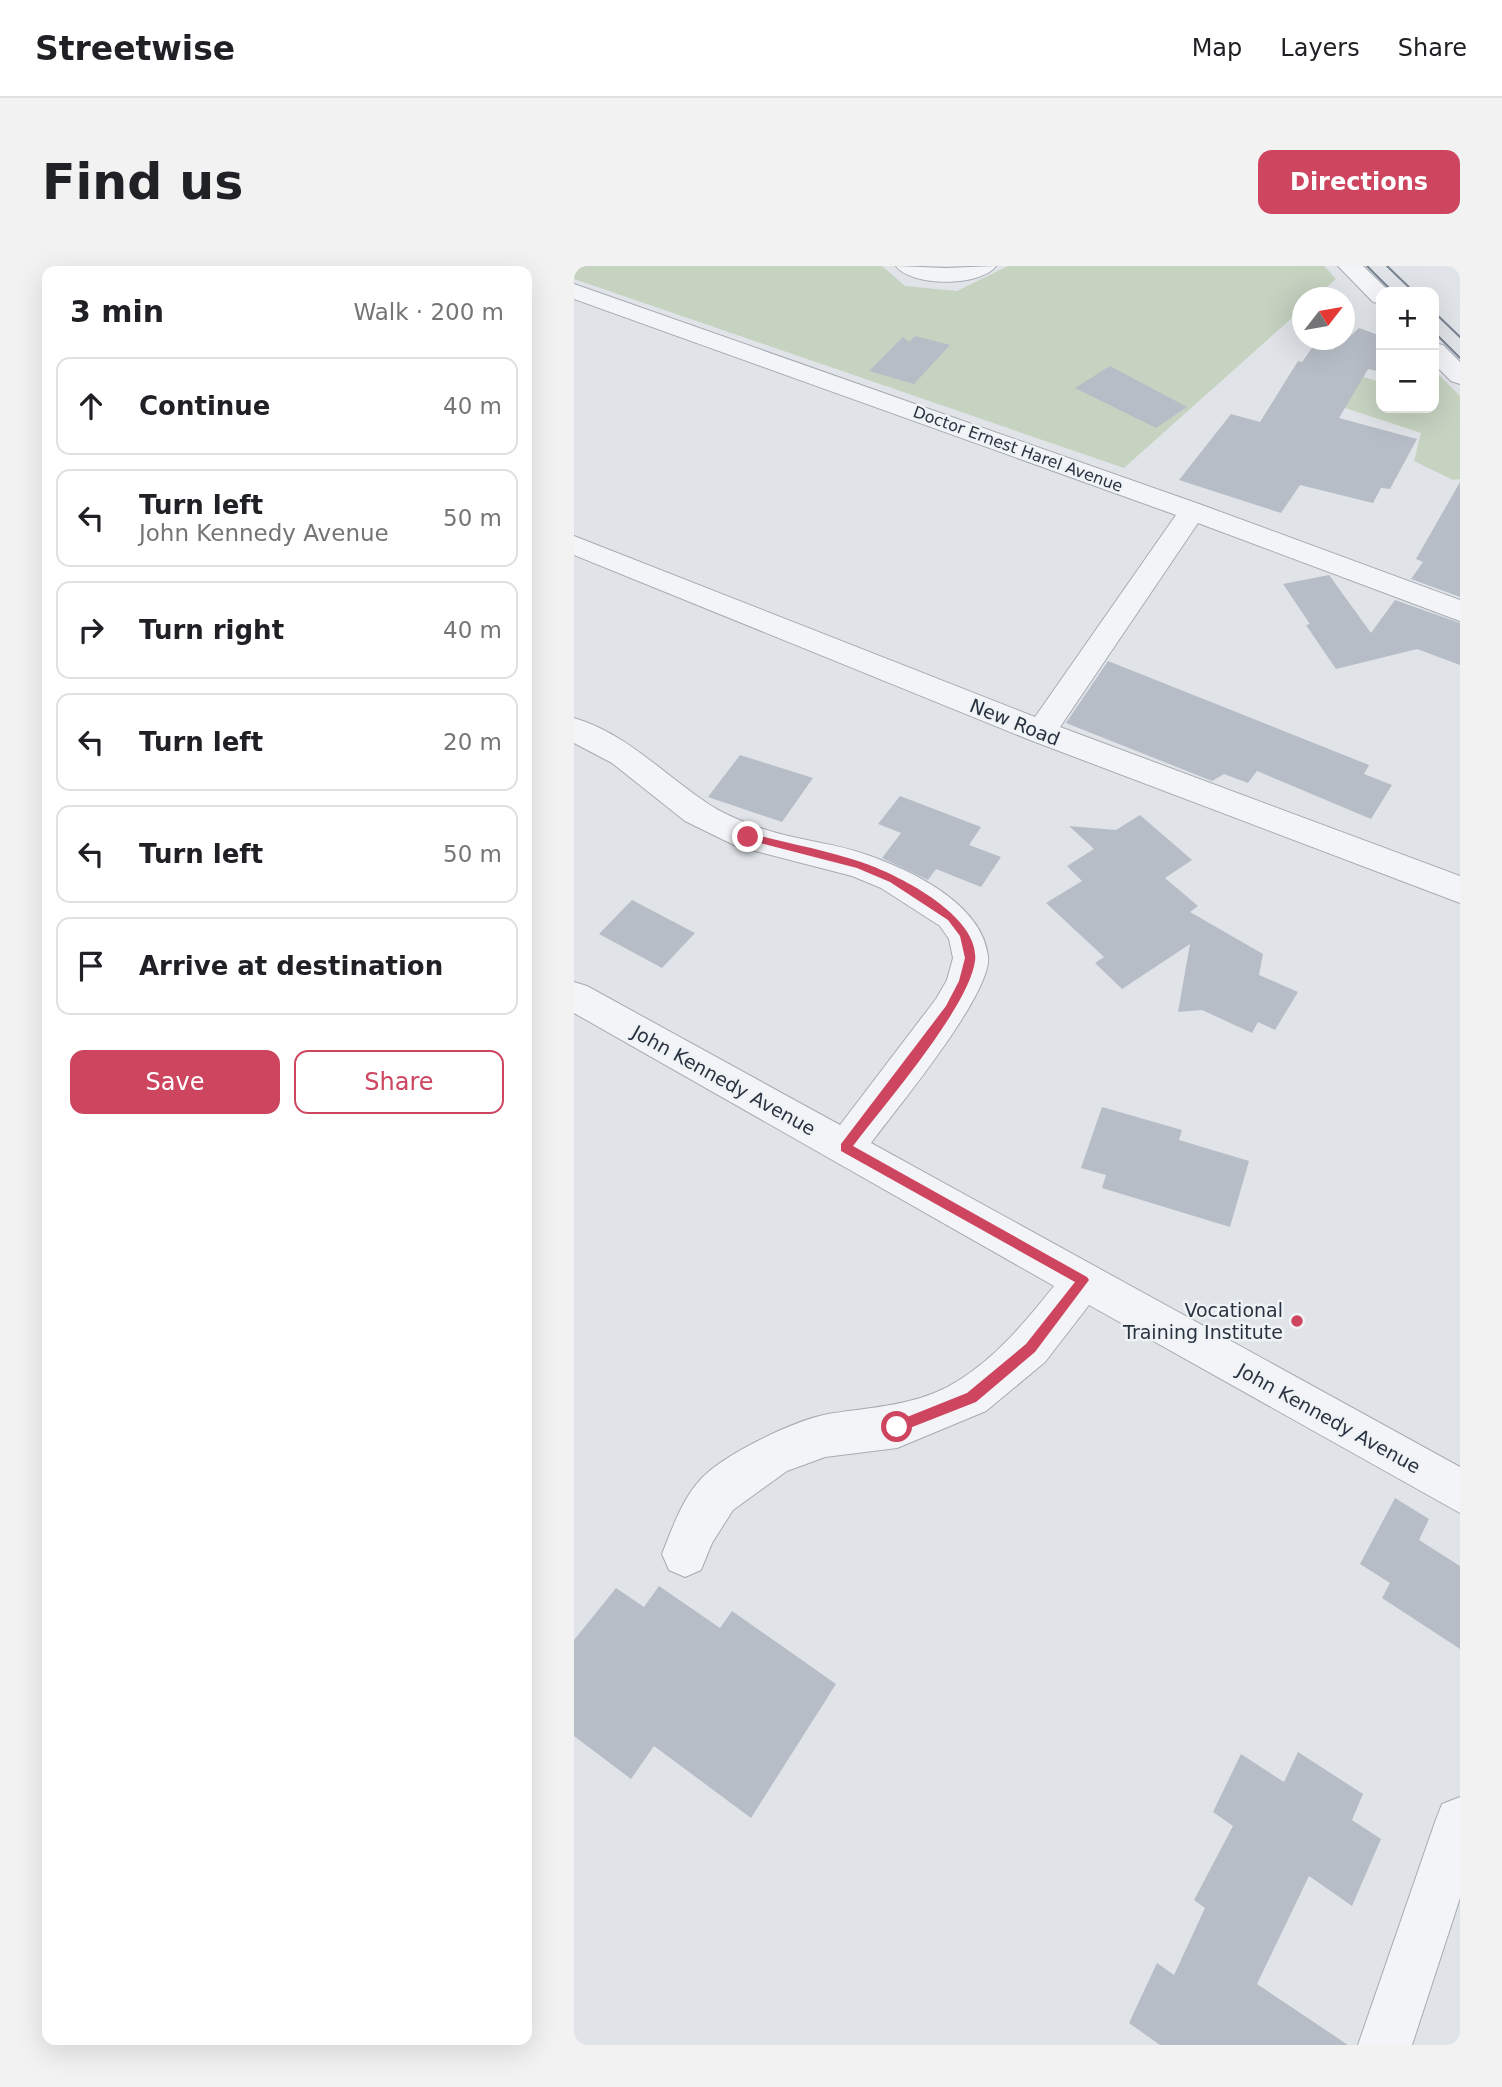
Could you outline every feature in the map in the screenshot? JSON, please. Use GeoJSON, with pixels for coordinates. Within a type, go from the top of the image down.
{"type":"FeatureCollection","features":[{"type":"Feature","properties":{"kind":"street"},"geometry":{"type":"LineString","coordinates":[[908,266],[934,276],[970,273],[984,266]]}},
{"type":"Feature","properties":{"kind":"street"},"geometry":{"type":"LineString","coordinates":[[1350,266],[1376,292]]}},
{"type":"Feature","properties":{"kind":"street","name":"Doctor Ernest Harel Avenue"},"geometry":{"type":"LineString","coordinates":[[574,291],[1192,511],[1460,611]]}},
{"type":"Feature","properties":{"kind":"street"},"geometry":{"type":"LineString","coordinates":[[1439,355],[1460,376]]}},
{"type":"Feature","properties":{"kind":"street"},"geometry":{"type":"LineString","coordinates":[[1041,732],[1192,511]]}},
{"type":"Feature","properties":{"kind":"street","name":"New Road"},"geometry":{"type":"LineString","coordinates":[[574,545],[1041,732],[1460,890]]}},
{"type":"Feature","properties":{"kind":"street"},"geometry":{"type":"LineString","coordinates":[[574,729],[623,755],[698,813],[748,837],[860,865],[893,879],[952,917],[965,935],[971,958],[964,981],[949,1009],[845,1148]]}},
{"type":"Feature","properties":{"kind":"street","name":"John Kennedy Avenue"},"geometry":{"type":"LineString","coordinates":[[574,996],[1460,1491]]}},
{"type":"Feature","properties":{"kind":"street"},"geometry":{"type":"LineString","coordinates":[[685,1554],[694,1530],[717,1494],[773,1455],[825,1436],[897,1427],[971,1398],[1030,1348],[1083,1280]]}},
{"type":"Feature","properties":{"kind":"street"},"geometry":{"type":"LineString","coordinates":[[1385,2045],[1460,1822]]}},
{"type":"Feature","properties":{"kind":"green space"},"geometry":{"type":"Polygon","coordinates":[[[574,266],[882,266],[905,286],[957,291],[1008,266],[1324,266],[1336,279],[1327,287],[1292,287],[1292,318],[1124,468],[574,279],[574,266]]]}},
{"type":"Feature","properties":{"kind":"green space"},"geometry":{"type":"Polygon","coordinates":[[[1312,362],[1376,381],[1376,413],[1439,413],[1439,375],[1460,396],[1460,479],[1453,480],[1414,461],[1421,433],[1284,388],[1312,362]]]}},
{"type":"Feature","properties":{"kind":"building"},"geometry":{"type":"Polygon","coordinates":[[[1359,328],[1376,334],[1376,371],[1368,369],[1339,418],[1417,439],[1390,489],[1381,488],[1373,503],[1300,485],[1281,513],[1179,480],[1231,414],[1260,422],[1298,361],[1302,362],[1310,350],[1355,350],[1355,332],[1359,328]]]}},
{"type":"Feature","properties":{"kind":"building"},"geometry":{"type":"Polygon","coordinates":[[[915,336],[950,345],[914,384],[869,371],[903,337],[909,342],[915,336]]]}},
{"type":"Feature","properties":{"kind":"building"},"geometry":{"type":"Polygon","coordinates":[[[1110,366],[1187,407],[1156,428],[1075,388],[1110,366]]]}},
{"type":"Feature","properties":{"kind":"building"},"geometry":{"type":"Polygon","coordinates":[[[1460,482],[1460,597],[1411,579],[1423,562],[1416,559],[1460,482]]]}},
{"type":"Feature","properties":{"kind":"building"},"geometry":{"type":"Polygon","coordinates":[[[1329,575],[1371,633],[1395,600],[1460,623],[1460,665],[1417,649],[1336,669],[1306,625],[1310,624],[1283,584],[1329,575]]]}},
{"type":"Feature","properties":{"kind":"building"},"geometry":{"type":"Polygon","coordinates":[[[1108,661],[1369,765],[1364,774],[1392,785],[1371,819],[1257,771],[1248,783],[1224,774],[1212,781],[1066,723],[1108,661]]]}},
{"type":"Feature","properties":{"kind":"building"},"geometry":{"type":"Polygon","coordinates":[[[740,755],[813,778],[782,822],[708,797],[740,755]]]}},
{"type":"Feature","properties":{"kind":"building"},"geometry":{"type":"Polygon","coordinates":[[[900,796],[981,827],[969,845],[1001,857],[981,887],[936,869],[928,880],[882,858],[901,833],[878,824],[900,796]]]}},
{"type":"Feature","properties":{"kind":"building"},"geometry":{"type":"Polygon","coordinates":[[[1140,815],[1192,860],[1165,878],[1198,906],[1190,912],[1263,954],[1259,975],[1298,992],[1275,1030],[1258,1022],[1252,1033],[1202,1010],[1178,1012],[1190,944],[1122,989],[1095,963],[1104,957],[1046,903],[1082,881],[1067,866],[1094,849],[1069,826],[1116,830],[1140,815]]]}},
{"type":"Feature","properties":{"kind":"building"},"geometry":{"type":"Polygon","coordinates":[[[632,900],[695,933],[662,968],[599,934],[632,900]]]}},
{"type":"Feature","properties":{"kind":"building"},"geometry":{"type":"Polygon","coordinates":[[[1102,1107],[1182,1130],[1179,1140],[1249,1161],[1230,1227],[1102,1188],[1106,1175],[1081,1168],[1102,1107]]]}},
{"type":"Feature","properties":{"kind":"building"},"geometry":{"type":"Polygon","coordinates":[[[1395,1498],[1429,1519],[1419,1540],[1460,1566],[1460,1649],[1382,1598],[1390,1583],[1360,1564],[1395,1498]]]}},
{"type":"Feature","properties":{"kind":"building"},"geometry":{"type":"Polygon","coordinates":[[[659,1586],[720,1628],[732,1611],[836,1684],[751,1818],[654,1746],[631,1779],[574,1736],[574,1640],[616,1588],[644,1607],[659,1586]]]}},
{"type":"Feature","properties":{"kind":"building"},"geometry":{"type":"Polygon","coordinates":[[[1298,1752],[1363,1794],[1352,1820],[1381,1839],[1352,1906],[1309,1876],[1257,1984],[1348,2045],[1160,2045],[1129,2023],[1157,1963],[1174,1975],[1205,1908],[1194,1900],[1233,1826],[1213,1812],[1241,1754],[1284,1782],[1298,1752]]]}},
{"type":"Feature","properties":{"kind":"tram line"},"geometry":{"type":"LineString","coordinates":[[1367,266],[1388,287]]}},
{"type":"Feature","properties":{"kind":"tram line"},"geometry":{"type":"LineString","coordinates":[[1387,266],[1409,287]]}},
{"type":"Feature","properties":{"kind":"tram line"},"geometry":{"type":"LineString","coordinates":[[1439,317],[1460,337]]}},
{"type":"Feature","properties":{"kind":"tram line"},"geometry":{"type":"LineString","coordinates":[[1439,337],[1460,358]]}},
{"type":"Feature","properties":{"kind":"place","name":"Vocational Training Institute"},"geometry":{"type":"Point","coordinates":[1297,1321]}},
{"type":"Feature","properties":{"kind":"route"},"geometry":{"type":"LineString","coordinates":[[748,837],[860,865],[893,879],[952,917],[965,935],[971,958],[964,981],[949,1009],[845,1148],[1083,1280],[1030,1348],[971,1398],[897,1427]]}}]}
